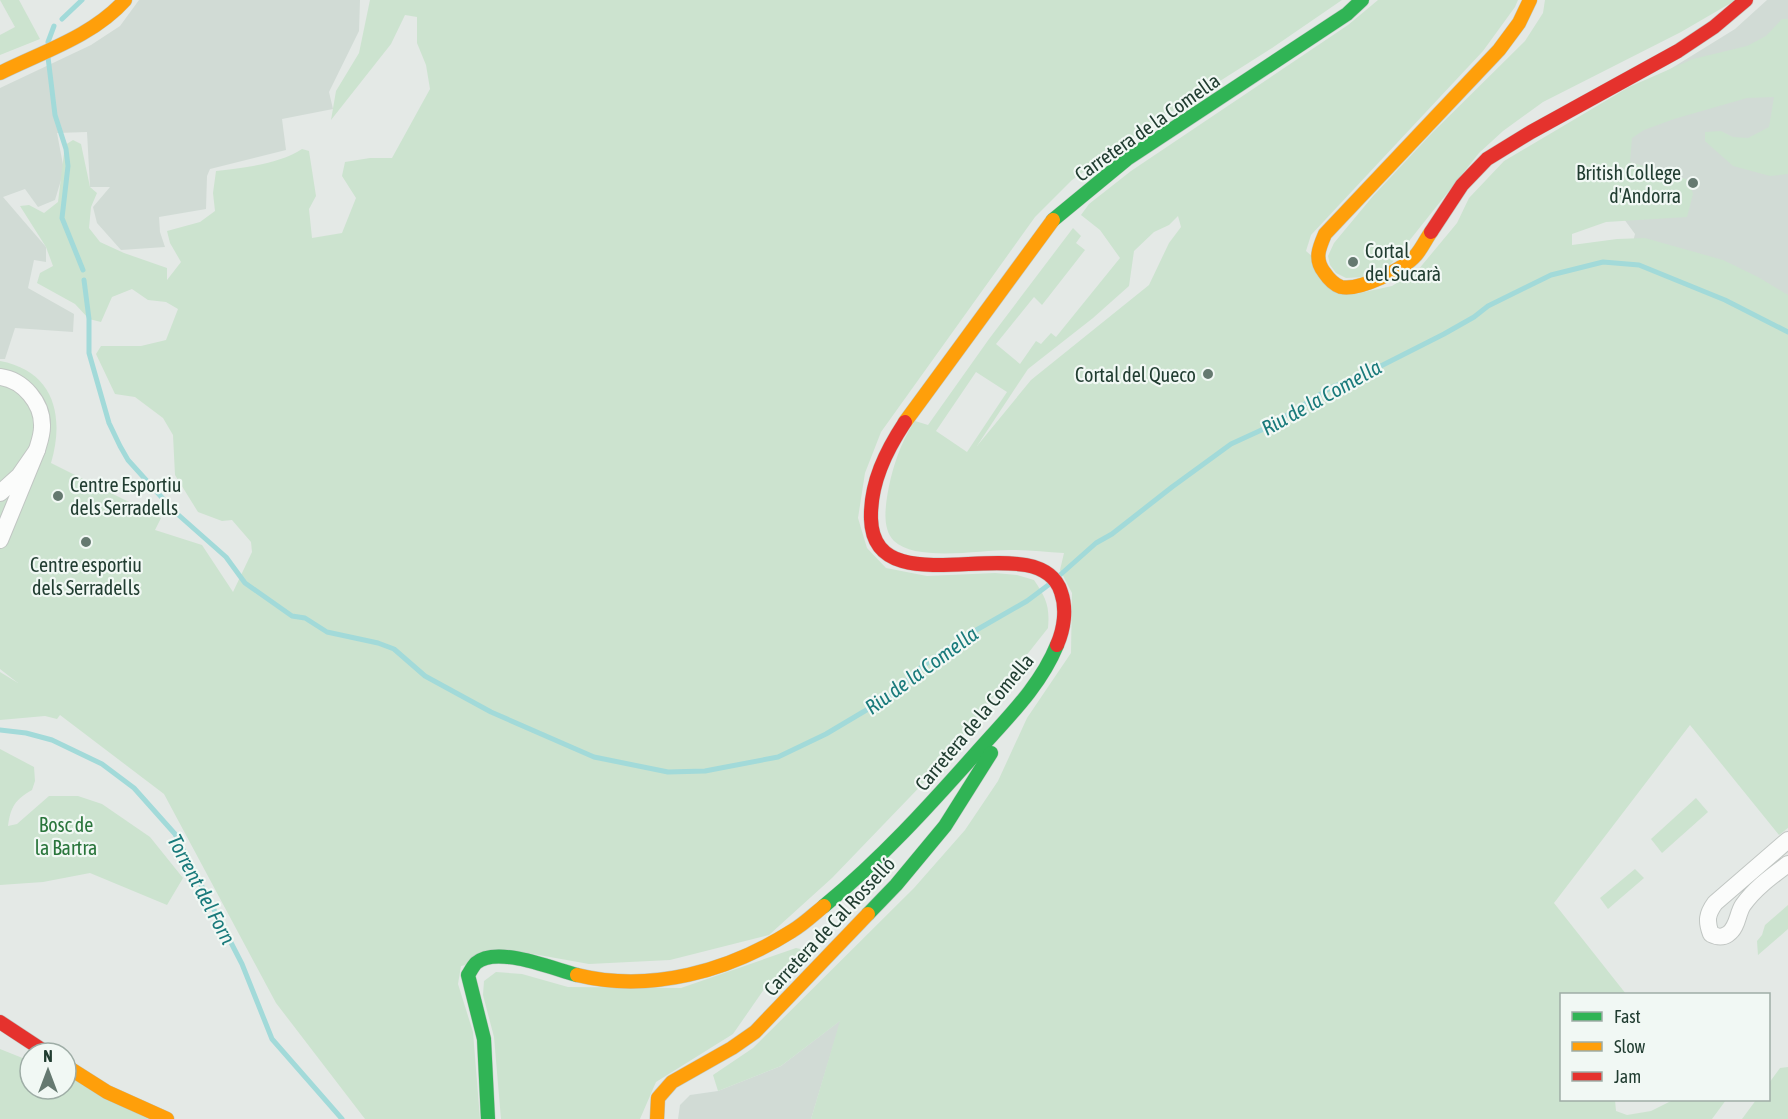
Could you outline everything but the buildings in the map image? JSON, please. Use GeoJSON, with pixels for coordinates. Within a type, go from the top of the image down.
{"type":"FeatureCollection","features":[{"type":"Feature","properties":{"kind":"main road"},"geometry":{"type":"LineString","coordinates":[[0,73],[91,29],[125,0]]}},
{"type":"Feature","properties":{"kind":"main road","name":"Carretera de la Comella"},"geometry":{"type":"LineString","coordinates":[[488,1119],[484,1039],[468,975],[473,964],[481,959],[504,956],[586,978],[604,979],[671,979],[713,968],[792,931],[846,888],[921,816],[1000,728],[1055,653],[1062,635],[1065,617],[1060,589],[1055,579],[1045,571],[1031,566],[1011,563],[914,564],[895,560],[884,553],[872,534],[871,505],[882,466],[895,436],[1054,219],[1127,159],[1347,14],[1362,0]]}},
{"type":"Feature","properties":{"kind":"main road"},"geometry":{"type":"LineString","coordinates":[[1530,0],[1527,11],[1517,27],[1493,56],[1325,234],[1317,252],[1321,268],[1328,278],[1340,287],[1357,286],[1370,282],[1400,267],[1415,256],[1462,185],[1487,159],[1531,132],[1678,51],[1714,27],[1746,0]]}},
{"type":"Feature","properties":{"kind":"main road","name":"Carretera de Cal Rosselló"},"geometry":{"type":"LineString","coordinates":[[657,1119],[658,1098],[672,1082],[732,1048],[755,1032],[896,885],[945,826],[999,740],[1000,728]]}},
{"type":"Feature","properties":{"kind":"main road"},"geometry":{"type":"LineString","coordinates":[[0,1022],[29,1041]]}},
{"type":"Feature","properties":{"kind":"main road"},"geometry":{"type":"LineString","coordinates":[[78,1074],[107,1092],[167,1119]]}},
{"type":"Feature","properties":{"kind":"street"},"geometry":{"type":"LineString","coordinates":[[0,377],[10,378],[22,386],[40,411],[42,428],[37,450],[0,539]]}},
{"type":"Feature","properties":{"kind":"street"},"geometry":{"type":"LineString","coordinates":[[0,493],[20,476],[37,450]]}},
{"type":"Feature","properties":{"kind":"street"},"geometry":{"type":"LineString","coordinates":[[0,527],[0,539]]}},
{"type":"Feature","properties":{"kind":"street"},"geometry":{"type":"LineString","coordinates":[[1788,840],[1716,903],[1708,913],[1707,923],[1711,934],[1718,937],[1728,934],[1736,926],[1738,914],[1743,905],[1757,889],[1788,864]]}},
{"type":"Feature","properties":{"kind":"shaded area"},"geometry":{"type":"Polygon","coordinates":[[[139,0],[360,0],[359,31],[329,92],[333,109],[282,119],[286,150],[210,169],[207,176],[206,209],[159,217],[160,232],[165,247],[121,250],[97,223],[93,207],[110,187],[90,187],[87,132],[57,133],[64,170],[55,200],[38,207],[25,189],[3,197],[46,247],[46,262],[34,260],[28,288],[74,314],[73,332],[15,328],[5,359],[0,359],[0,88],[91,45],[120,26],[139,0]]]}},
{"type":"Feature","properties":{"kind":"shaded area","name":"British College d'Andorra"},"geometry":{"type":"Polygon","coordinates":[[[1767,0],[1788,0],[1788,315],[1632,246],[1635,234],[1560,132],[1625,97],[1735,29],[1767,0]]]}},
{"type":"Feature","properties":{"kind":"shaded area"},"geometry":{"type":"Polygon","coordinates":[[[841,1020],[811,1119],[678,1119],[680,1105],[690,1095],[718,1091],[781,1066],[841,1020]]]}},
{"type":"Feature","properties":{"kind":"green space"},"geometry":{"type":"Polygon","coordinates":[[[0,0],[19,0],[40,39],[0,55],[0,35],[15,27],[0,0]]]}},
{"type":"Feature","properties":{"kind":"green space"},"geometry":{"type":"Polygon","coordinates":[[[370,0],[1342,0],[1272,48],[1149,126],[1072,180],[1035,217],[881,432],[865,473],[858,518],[867,548],[886,568],[927,576],[995,573],[1017,575],[1034,580],[1046,602],[1048,628],[935,771],[832,878],[769,935],[670,960],[589,964],[522,952],[461,966],[458,984],[473,1032],[480,1119],[365,1119],[276,1003],[164,794],[60,715],[57,719],[45,716],[0,720],[0,672],[18,683],[0,669],[0,361],[18,366],[33,375],[44,385],[51,398],[57,429],[51,463],[161,518],[155,530],[202,545],[233,592],[252,552],[251,542],[232,520],[222,521],[198,512],[175,475],[173,435],[163,418],[135,397],[115,394],[96,354],[101,346],[141,346],[166,340],[178,309],[166,302],[148,300],[132,289],[112,297],[101,322],[89,319],[75,304],[37,283],[40,273],[53,266],[46,247],[20,206],[29,205],[44,213],[58,202],[65,145],[73,140],[81,144],[90,187],[97,193],[91,207],[89,228],[100,242],[167,268],[167,280],[181,262],[170,243],[167,231],[200,222],[215,211],[213,193],[216,171],[272,162],[302,149],[309,151],[316,196],[309,209],[312,238],[342,233],[356,198],[342,176],[345,162],[370,158],[392,158],[430,89],[426,65],[417,43],[417,17],[405,15],[391,44],[331,120],[336,91],[359,53],[370,0]]]}},
{"type":"Feature","properties":{"kind":"green space"},"geometry":{"type":"Polygon","coordinates":[[[1378,0],[1518,0],[1483,51],[1311,235],[1306,251],[1355,294],[1392,286],[1418,270],[1457,223],[1469,198],[1504,161],[1629,87],[1693,59],[1747,46],[1766,36],[1782,19],[1788,19],[1788,174],[1770,176],[1733,166],[1705,141],[1705,132],[1721,131],[1733,137],[1748,138],[1769,127],[1774,97],[1747,98],[1674,119],[1644,130],[1632,138],[1630,162],[1689,180],[1693,194],[1687,217],[1606,222],[1572,234],[1572,245],[1645,238],[1723,260],[1788,295],[1788,828],[1779,835],[1690,725],[1554,903],[1625,993],[1560,993],[1560,1101],[1615,1101],[1616,1111],[1627,1115],[1651,1111],[1671,1101],[1725,1101],[1712,1119],[811,1119],[840,1021],[781,1066],[718,1091],[713,1075],[753,1048],[914,888],[965,830],[998,781],[1027,718],[1071,653],[1072,593],[1060,570],[1064,553],[1010,550],[932,553],[904,547],[890,537],[886,520],[887,497],[897,457],[915,421],[928,425],[989,339],[1073,228],[1081,236],[1076,243],[1085,250],[1042,305],[1034,297],[996,344],[1020,364],[1036,341],[1041,344],[1051,333],[1056,337],[1120,258],[1100,230],[1081,215],[1089,204],[1131,171],[1348,25],[1378,0]],[[1178,216],[1169,225],[1154,232],[1134,251],[1129,286],[1093,318],[1028,369],[977,446],[1031,380],[1149,285],[1169,243],[1181,227],[1178,216]],[[976,372],[936,431],[967,452],[1007,392],[976,372]]]}},
{"type":"Feature","properties":{"kind":"green space"},"geometry":{"type":"Polygon","coordinates":[[[1545,0],[1736,0],[1681,32],[1543,102],[1503,131],[1479,153],[1390,265],[1364,277],[1346,278],[1336,273],[1330,265],[1328,256],[1334,243],[1373,196],[1433,132],[1525,41],[1543,13],[1545,0]]]}},
{"type":"Feature","properties":{"kind":"green space","name":"Bosc de la Bartra"},"geometry":{"type":"Polygon","coordinates":[[[0,749],[34,767],[35,781],[32,790],[15,804],[8,826],[17,824],[49,796],[78,796],[102,804],[150,837],[183,878],[167,905],[90,873],[43,882],[0,885],[0,749]]]}},
{"type":"Feature","properties":{"kind":"green space"},"geometry":{"type":"Polygon","coordinates":[[[1696,798],[1708,812],[1662,853],[1651,839],[1696,798]]]}},
{"type":"Feature","properties":{"kind":"green space"},"geometry":{"type":"Polygon","coordinates":[[[1635,869],[1644,878],[1608,909],[1600,898],[1635,869]]]}},
{"type":"Feature","properties":{"kind":"green space"},"geometry":{"type":"Polygon","coordinates":[[[1788,905],[1788,929],[1758,955],[1757,941],[1765,925],[1788,905]]]}},
{"type":"Feature","properties":{"kind":"green space"},"geometry":{"type":"Polygon","coordinates":[[[796,948],[809,951],[767,985],[733,1034],[656,1082],[640,1119],[501,1119],[494,1037],[483,995],[484,981],[496,972],[522,974],[568,987],[681,988],[796,948]]]}},
{"type":"Feature","properties":{"kind":"green space"},"geometry":{"type":"Polygon","coordinates":[[[0,1049],[18,1056],[18,1101],[78,1101],[78,1081],[148,1119],[0,1119],[0,1049]]]}},
{"type":"Feature","properties":{"kind":"green space"},"geometry":{"type":"Polygon","coordinates":[[[1788,1067],[1788,1119],[1742,1119],[1755,1101],[1770,1101],[1770,1082],[1780,1068],[1788,1067]]]}},
{"type":"Feature","properties":{"kind":"waterway","name":"Riu de la Comella"},"geometry":{"type":"LineString","coordinates":[[62,19],[82,0]]}},
{"type":"Feature","properties":{"kind":"waterway","name":"Riu de la Comella"},"geometry":{"type":"LineString","coordinates":[[48,42],[54,26]]}},
{"type":"Feature","properties":{"kind":"waterway","name":"Riu de la Comella"},"geometry":{"type":"LineString","coordinates":[[48,57],[55,115],[66,149],[68,166],[62,218],[83,270]]}},
{"type":"Feature","properties":{"kind":"waterway","name":"Riu de la Comella"},"geometry":{"type":"LineString","coordinates":[[1060,575],[1096,543],[1112,534],[1231,444],[1268,427],[1332,387],[1365,374],[1444,334],[1488,306],[1551,275],[1603,262],[1639,265],[1725,300],[1788,332]]}},
{"type":"Feature","properties":{"kind":"waterway","name":"Riu de la Comella"},"geometry":{"type":"LineString","coordinates":[[84,280],[89,319],[89,353],[109,423],[120,446],[128,460],[174,511],[226,557],[245,583],[292,616],[305,618],[327,632],[378,643],[394,649],[425,676],[491,712],[594,757],[668,772],[705,771],[778,757],[826,734],[895,693],[920,668],[966,636],[1027,601],[1051,583]]}},
{"type":"Feature","properties":{"kind":"waterway","name":"Torrent del Forn"},"geometry":{"type":"LineString","coordinates":[[0,730],[26,733],[52,740],[102,764],[134,788],[175,834],[242,964],[272,1039],[342,1119]]}},
{"type":"Feature","properties":{"kind":"traffic: fast"},"geometry":{"type":"LineString","coordinates":[[1053,220],[1127,159],[1347,14],[1362,0]]}},
{"type":"Feature","properties":{"kind":"traffic: fast"},"geometry":{"type":"LineString","coordinates":[[824,906],[904,832],[1011,715],[1032,689],[1057,645]]}},
{"type":"Feature","properties":{"kind":"traffic: fast"},"geometry":{"type":"LineString","coordinates":[[868,914],[896,885],[945,826],[991,753]]}},
{"type":"Feature","properties":{"kind":"traffic: fast"},"geometry":{"type":"LineString","coordinates":[[488,1119],[484,1039],[468,975],[476,963],[485,958],[497,956],[525,960],[577,975]]}},
{"type":"Feature","properties":{"kind":"traffic: slow"},"geometry":{"type":"LineString","coordinates":[[0,73],[98,24],[125,0]]}},
{"type":"Feature","properties":{"kind":"traffic: slow"},"geometry":{"type":"LineString","coordinates":[[1431,232],[1410,261],[1381,278],[1359,286],[1339,286],[1328,277],[1319,263],[1319,249],[1325,234],[1499,50],[1519,23],[1530,0]]}},
{"type":"Feature","properties":{"kind":"traffic: slow"},"geometry":{"type":"LineString","coordinates":[[905,422],[1053,220]]}},
{"type":"Feature","properties":{"kind":"traffic: slow"},"geometry":{"type":"LineString","coordinates":[[577,975],[605,980],[633,981],[661,980],[689,975],[716,967],[768,945],[805,922],[824,906]]}},
{"type":"Feature","properties":{"kind":"traffic: slow"},"geometry":{"type":"LineString","coordinates":[[657,1119],[658,1098],[672,1082],[732,1048],[755,1032],[868,914]]}},
{"type":"Feature","properties":{"kind":"traffic: slow"},"geometry":{"type":"LineString","coordinates":[[78,1074],[107,1092],[167,1119]]}},
{"type":"Feature","properties":{"kind":"traffic: jam"},"geometry":{"type":"LineString","coordinates":[[1431,232],[1462,185],[1487,159],[1531,132],[1678,51],[1714,27],[1746,0]]}},
{"type":"Feature","properties":{"kind":"traffic: jam"},"geometry":{"type":"LineString","coordinates":[[905,422],[886,456],[873,493],[871,519],[879,546],[899,560],[927,565],[992,563],[1022,565],[1047,573],[1061,592],[1064,605],[1063,626],[1057,645]]}},
{"type":"Feature","properties":{"kind":"traffic: jam"},"geometry":{"type":"LineString","coordinates":[[0,1022],[29,1041]]}},
{"type":"Feature","properties":{"kind":"place","name":"British College d'Andorra"},"geometry":{"type":"Point","coordinates":[1693,183]}},
{"type":"Feature","properties":{"kind":"place","name":"Cortal del Sucarà"},"geometry":{"type":"Point","coordinates":[1353,262]}},
{"type":"Feature","properties":{"kind":"place","name":"Cortal del Queco"},"geometry":{"type":"Point","coordinates":[1208,374]}},
{"type":"Feature","properties":{"kind":"place","name":"Centre Esportiu dels Serradells"},"geometry":{"type":"Point","coordinates":[58,496]}},
{"type":"Feature","properties":{"kind":"place","name":"Centre esportiu dels Serradells"},"geometry":{"type":"Point","coordinates":[86,542]}}]}
